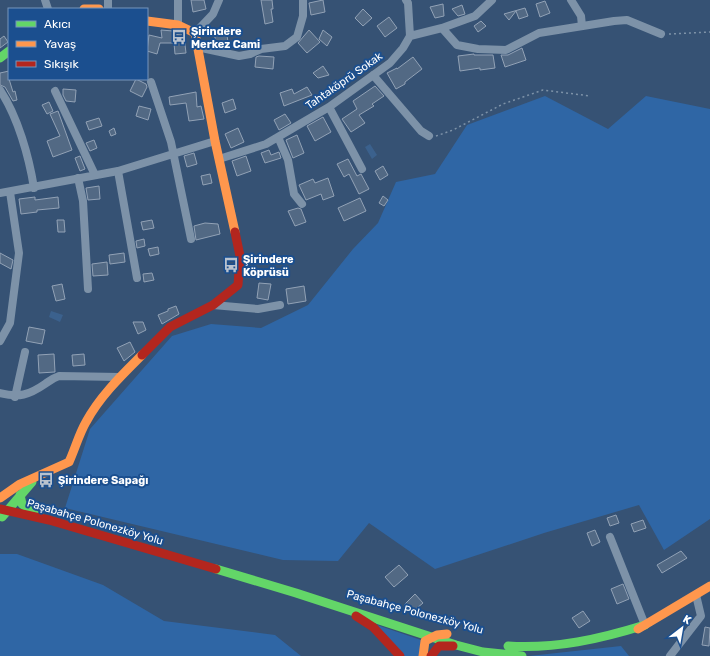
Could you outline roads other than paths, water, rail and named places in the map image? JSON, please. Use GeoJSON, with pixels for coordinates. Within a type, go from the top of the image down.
{"type":"FeatureCollection","features":[{"type":"Feature","properties":{"kind":"main road"},"geometry":{"type":"LineString","coordinates":[[2,512],[1,497],[20,484],[61,467],[69,462],[86,422],[94,409],[120,377],[170,327],[213,305],[238,285],[240,256],[215,141],[195,33],[178,25],[148,21]]}},
{"type":"Feature","properties":{"kind":"main road"},"geometry":{"type":"LineString","coordinates":[[0,58],[8,52]]}},
{"type":"Feature","properties":{"kind":"main road"},"geometry":{"type":"LineString","coordinates":[[2,512],[38,476]]}},
{"type":"Feature","properties":{"kind":"main road"},"geometry":{"type":"LineString","coordinates":[[20,495],[22,504],[26,508],[49,520]]}},
{"type":"Feature","properties":{"kind":"main road","name":"Paşabahçe Polonezköy Yolu"},"geometry":{"type":"LineString","coordinates":[[2,512],[49,520],[183,559],[334,605],[471,650],[522,656]]}},
{"type":"Feature","properties":{"kind":"main road","name":"Paşabahçe Polonezköy Yolu"},"geometry":{"type":"LineString","coordinates":[[2,512],[110,543],[183,559]]}},
{"type":"Feature","properties":{"kind":"main road","name":"Paşabahçe Polonezköy Yolu"},"geometry":{"type":"LineString","coordinates":[[556,654],[608,644],[625,637],[710,586]]}},
{"type":"Feature","properties":{"kind":"main road","name":"Paşabahçe Polonezköy Yolu"},"geometry":{"type":"LineString","coordinates":[[296,593],[369,610],[447,634],[498,645],[548,647],[588,642],[645,625]]}},
{"type":"Feature","properties":{"kind":"main road"},"geometry":{"type":"LineString","coordinates":[[334,605],[368,623],[400,656]]}},
{"type":"Feature","properties":{"kind":"main road"},"geometry":{"type":"LineString","coordinates":[[426,628],[430,631],[431,637],[430,656]]}},
{"type":"Feature","properties":{"kind":"main road"},"geometry":{"type":"LineString","coordinates":[[423,656],[426,640],[431,637],[447,634]]}},
{"type":"Feature","properties":{"kind":"main road"},"geometry":{"type":"LineString","coordinates":[[430,656],[435,648],[443,645],[471,650]]}},
{"type":"Feature","properties":{"kind":"street"},"geometry":{"type":"LineString","coordinates":[[178,0],[178,25]]}},
{"type":"Feature","properties":{"kind":"street"},"geometry":{"type":"LineString","coordinates":[[195,33],[213,14],[219,0]]}},
{"type":"Feature","properties":{"kind":"street"},"geometry":{"type":"LineString","coordinates":[[197,47],[239,56],[250,54],[261,49],[285,46],[297,37],[303,16],[303,0]]}},
{"type":"Feature","properties":{"kind":"street"},"geometry":{"type":"LineString","coordinates":[[406,0],[408,3],[410,36],[442,28],[475,16],[488,2]]}},
{"type":"Feature","properties":{"kind":"street"},"geometry":{"type":"LineString","coordinates":[[571,0],[581,16],[582,26]]}},
{"type":"Feature","properties":{"kind":"street"},"geometry":{"type":"LineString","coordinates":[[442,28],[457,45],[478,49],[506,50],[538,33],[627,20],[661,34]]}},
{"type":"Feature","properties":{"kind":"street","name":"Tahtaköprü Sokak"},"geometry":{"type":"LineString","coordinates":[[219,159],[266,144],[329,107],[390,63],[403,48],[410,36]]}},
{"type":"Feature","properties":{"kind":"street"},"geometry":{"type":"LineString","coordinates":[[373,75],[421,131],[428,136]]}},
{"type":"Feature","properties":{"kind":"street"},"geometry":{"type":"LineString","coordinates":[[151,82],[171,142],[191,239]]}},
{"type":"Feature","properties":{"kind":"street"},"geometry":{"type":"LineString","coordinates":[[0,90],[12,114],[31,167],[34,188]]}},
{"type":"Feature","properties":{"kind":"street"},"geometry":{"type":"LineString","coordinates":[[55,91],[95,175]]}},
{"type":"Feature","properties":{"kind":"street"},"geometry":{"type":"LineString","coordinates":[[329,107],[362,169]]}},
{"type":"Feature","properties":{"kind":"street"},"geometry":{"type":"LineString","coordinates":[[278,137],[288,160],[294,194],[302,204]]}},
{"type":"Feature","properties":{"kind":"street"},"geometry":{"type":"LineString","coordinates":[[0,193],[34,188],[118,171],[215,141]]}},
{"type":"Feature","properties":{"kind":"street"},"geometry":{"type":"LineString","coordinates":[[118,171],[137,278]]}},
{"type":"Feature","properties":{"kind":"street"},"geometry":{"type":"LineString","coordinates":[[78,178],[83,201],[88,289]]}},
{"type":"Feature","properties":{"kind":"street"},"geometry":{"type":"LineString","coordinates":[[0,341],[10,323],[19,253],[10,192]]}},
{"type":"Feature","properties":{"kind":"street"},"geometry":{"type":"LineString","coordinates":[[213,305],[258,309],[280,305]]}},
{"type":"Feature","properties":{"kind":"street"},"geometry":{"type":"LineString","coordinates":[[15,397],[25,352]]}},
{"type":"Feature","properties":{"kind":"street"},"geometry":{"type":"LineString","coordinates":[[0,393],[15,397],[34,392],[52,378],[59,376],[120,377]]}},
{"type":"Feature","properties":{"kind":"street"},"geometry":{"type":"LineString","coordinates":[[610,537],[645,625]]}},
{"type":"Feature","properties":{"kind":"street"},"geometry":{"type":"LineString","coordinates":[[670,656],[701,616],[696,595]]}},
{"type":"Feature","properties":{"kind":"place","name":"Şirindere Merkez Cami"},"geometry":{"type":"Point","coordinates":[179,37]}},
{"type":"Feature","properties":{"kind":"place","name":"Şirindere Köprüsü"},"geometry":{"type":"Point","coordinates":[231,265]}},
{"type":"Feature","properties":{"kind":"place","name":"Şirindere Sapağı"},"geometry":{"type":"Point","coordinates":[46,480]}}]}
